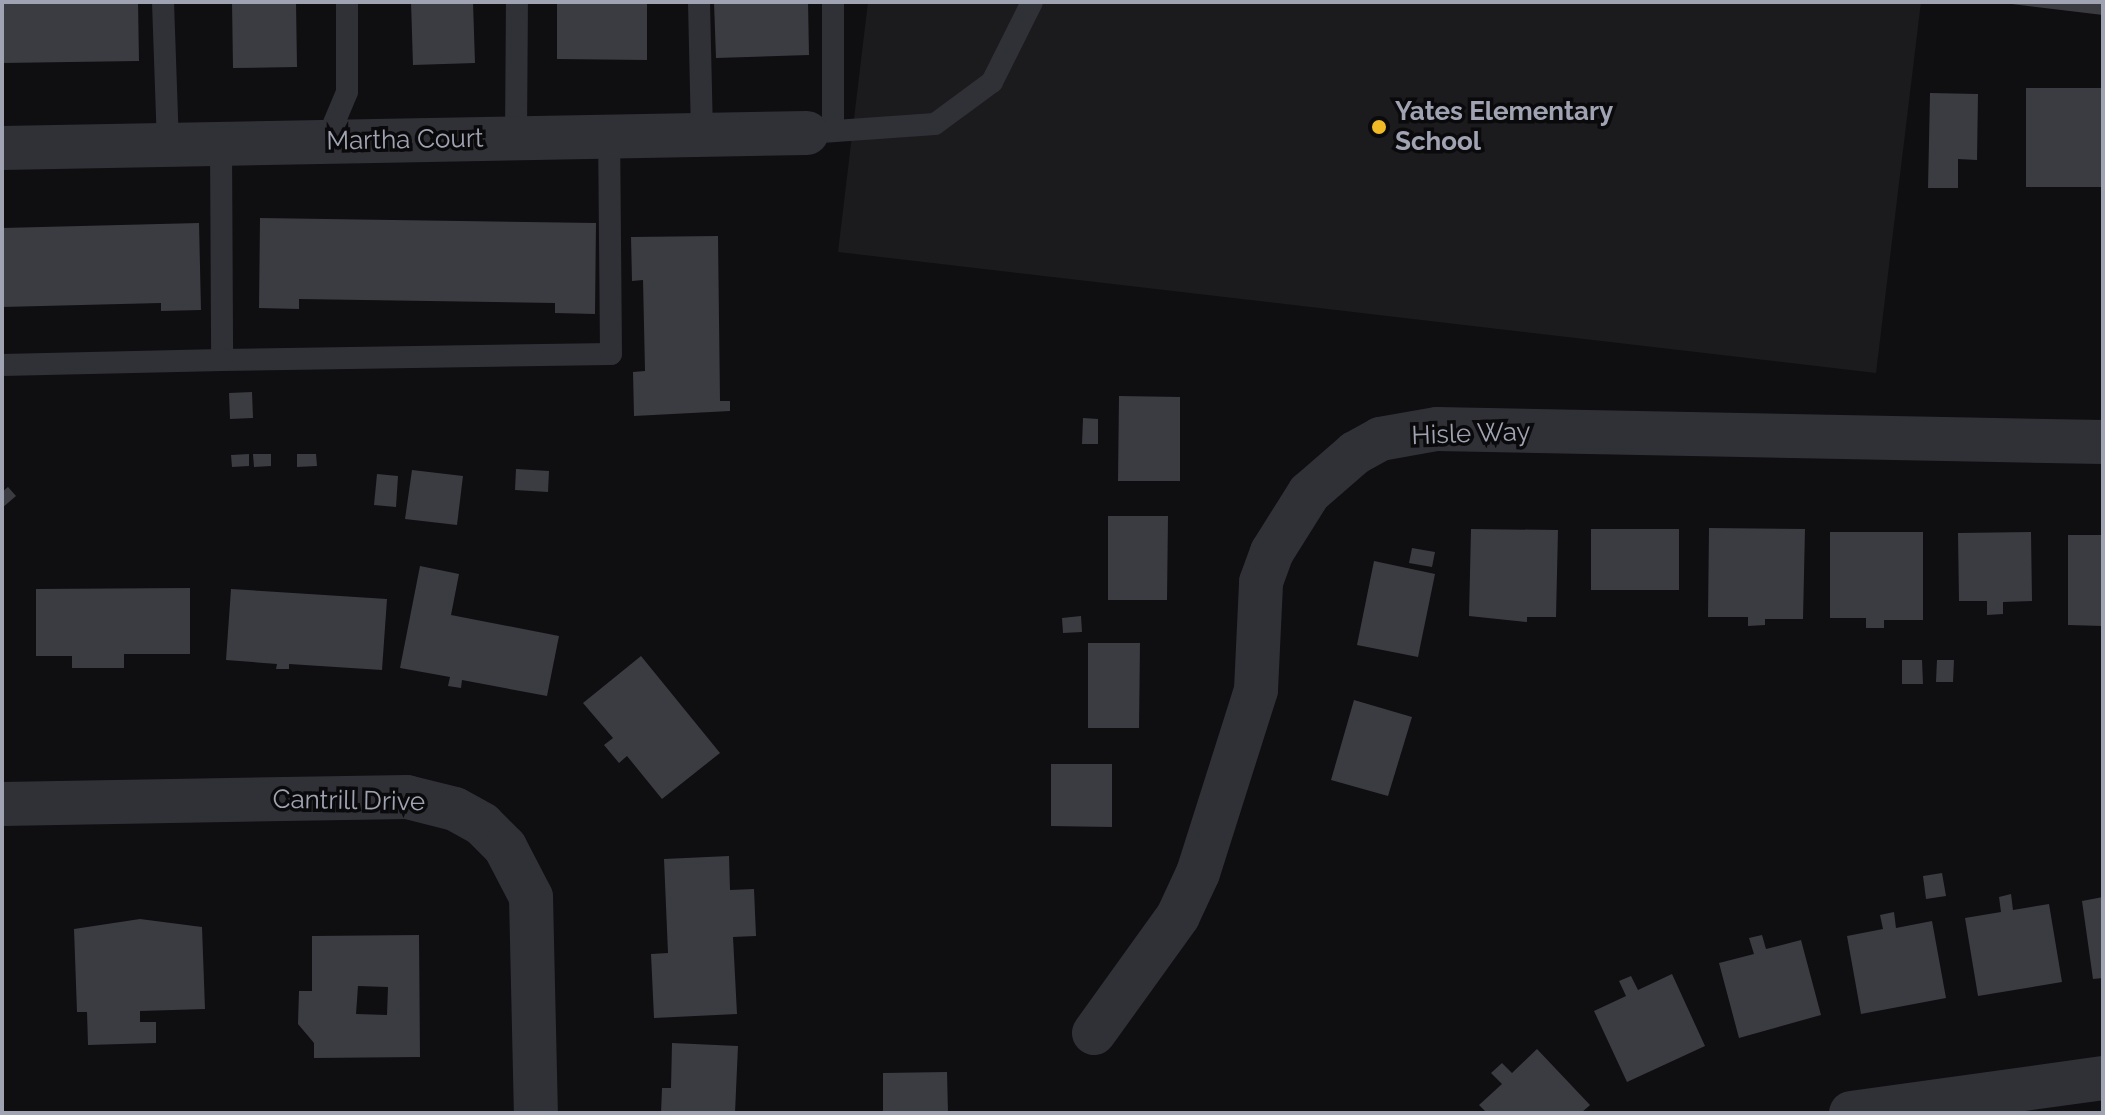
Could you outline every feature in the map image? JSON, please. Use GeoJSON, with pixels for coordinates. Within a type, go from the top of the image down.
{"type":"FeatureCollection","features":[{"type":"Feature","properties":{"kind":"street","name":"Martha Court"},"geometry":{"type":"LineString","coordinates":[[2,148],[820,132]]}},
{"type":"Feature","properties":{"kind":"street","name":"Hisle Way"},"geometry":{"type":"LineString","coordinates":[[1094,1033],[1178,916],[1198,873],[1256,690],[1261,582],[1272,552],[1309,493],[1355,453],[1380,439],[1437,429],[2103,442]]}},
{"type":"Feature","properties":{"kind":"street","name":"Cantrill Drive"},"geometry":{"type":"LineString","coordinates":[[2,804],[407,797],[455,809],[505,847],[531,897],[536,1113]]}},
{"type":"Feature","properties":{"kind":"street"},"geometry":{"type":"LineString","coordinates":[[1851,1113],[2103,1078]]}},
{"type":"Feature","properties":{"kind":"lane"},"geometry":{"type":"LineString","coordinates":[[163,2],[168,144]]}},
{"type":"Feature","properties":{"kind":"lane"},"geometry":{"type":"LineString","coordinates":[[326,142],[347,92],[347,2]]}},
{"type":"Feature","properties":{"kind":"lane"},"geometry":{"type":"LineString","coordinates":[[516,138],[517,2]]}},
{"type":"Feature","properties":{"kind":"lane"},"geometry":{"type":"LineString","coordinates":[[699,2],[702,135]]}},
{"type":"Feature","properties":{"kind":"lane"},"geometry":{"type":"LineString","coordinates":[[833,2],[820,132],[935,124],[992,82],[1032,2]]}},
{"type":"Feature","properties":{"kind":"lane"},"geometry":{"type":"LineString","coordinates":[[2,365],[611,354],[609,136]]}},
{"type":"Feature","properties":{"kind":"lane"},"geometry":{"type":"LineString","coordinates":[[221,143],[222,360]]}},
{"type":"Feature","properties":{"kind":"shaded area","name":"Yates Elementary School"},"geometry":{"type":"Polygon","coordinates":[[[868,2],[1921,2],[1876,373],[838,252],[868,2]]]}},
{"type":"Feature","properties":{"kind":"building"},"geometry":{"type":"Polygon","coordinates":[[[2,2],[138,2],[139,61],[2,63],[2,2]]]}},
{"type":"Feature","properties":{"kind":"building"},"geometry":{"type":"Polygon","coordinates":[[[232,2],[296,2],[297,67],[233,68],[232,2]]]}},
{"type":"Feature","properties":{"kind":"building"},"geometry":{"type":"Polygon","coordinates":[[[411,2],[473,2],[475,63],[413,65],[411,2]]]}},
{"type":"Feature","properties":{"kind":"building"},"geometry":{"type":"Polygon","coordinates":[[[557,2],[647,2],[647,60],[557,59],[557,2]]]}},
{"type":"Feature","properties":{"kind":"building"},"geometry":{"type":"Polygon","coordinates":[[[714,2],[808,2],[809,55],[716,58],[714,2]]]}},
{"type":"Feature","properties":{"kind":"building"},"geometry":{"type":"Polygon","coordinates":[[[2103,2],[2103,15],[2012,4],[2103,2]]]}},
{"type":"Feature","properties":{"kind":"building"},"geometry":{"type":"Polygon","coordinates":[[[2026,88],[2103,88],[2103,187],[2026,187],[2026,88]]]}},
{"type":"Feature","properties":{"kind":"building"},"geometry":{"type":"Polygon","coordinates":[[[1930,93],[1978,94],[1977,160],[1958,159],[1958,188],[1928,188],[1930,93]]]}},
{"type":"Feature","properties":{"kind":"building"},"geometry":{"type":"Polygon","coordinates":[[[260,218],[596,223],[595,314],[555,313],[555,303],[299,299],[299,309],[259,308],[260,218]]]}},
{"type":"Feature","properties":{"kind":"building"},"geometry":{"type":"Polygon","coordinates":[[[199,223],[201,310],[161,311],[161,303],[2,307],[2,228],[199,223]]]}},
{"type":"Feature","properties":{"kind":"building"},"geometry":{"type":"Polygon","coordinates":[[[718,236],[720,401],[730,401],[730,411],[634,416],[633,372],[645,371],[643,280],[632,281],[631,237],[718,236]]]}},
{"type":"Feature","properties":{"kind":"building"},"geometry":{"type":"Polygon","coordinates":[[[252,392],[253,418],[230,419],[229,393],[252,392]]]}},
{"type":"Feature","properties":{"kind":"building"},"geometry":{"type":"Polygon","coordinates":[[[1119,396],[1180,397],[1180,481],[1118,481],[1119,396]]]}},
{"type":"Feature","properties":{"kind":"building"},"geometry":{"type":"Polygon","coordinates":[[[1083,418],[1098,419],[1098,444],[1082,444],[1083,418]]]}},
{"type":"Feature","properties":{"kind":"building"},"geometry":{"type":"Polygon","coordinates":[[[249,454],[249,466],[232,467],[231,455],[249,454]]]}},
{"type":"Feature","properties":{"kind":"building"},"geometry":{"type":"Polygon","coordinates":[[[253,454],[271,454],[271,466],[254,467],[253,454]]]}},
{"type":"Feature","properties":{"kind":"building"},"geometry":{"type":"Polygon","coordinates":[[[297,454],[316,454],[317,466],[297,467],[297,454]]]}},
{"type":"Feature","properties":{"kind":"building"},"geometry":{"type":"Polygon","coordinates":[[[516,469],[549,471],[548,492],[515,490],[516,469]]]}},
{"type":"Feature","properties":{"kind":"building"},"geometry":{"type":"Polygon","coordinates":[[[412,470],[463,476],[457,525],[405,519],[412,470]]]}},
{"type":"Feature","properties":{"kind":"building"},"geometry":{"type":"Polygon","coordinates":[[[377,474],[398,476],[396,507],[374,505],[377,474]]]}},
{"type":"Feature","properties":{"kind":"building"},"geometry":{"type":"Polygon","coordinates":[[[8,487],[16,496],[2,508],[2,492],[8,487]]]}},
{"type":"Feature","properties":{"kind":"building"},"geometry":{"type":"Polygon","coordinates":[[[1108,516],[1168,516],[1167,600],[1108,600],[1108,516]]]}},
{"type":"Feature","properties":{"kind":"building"},"geometry":{"type":"Polygon","coordinates":[[[1709,528],[1805,529],[1803,619],[1765,619],[1765,625],[1748,626],[1748,617],[1708,617],[1709,528]]]}},
{"type":"Feature","properties":{"kind":"building"},"geometry":{"type":"Polygon","coordinates":[[[1471,529],[1558,530],[1556,617],[1527,617],[1527,622],[1469,616],[1471,529]]]}},
{"type":"Feature","properties":{"kind":"building"},"geometry":{"type":"Polygon","coordinates":[[[1591,529],[1679,529],[1679,590],[1591,590],[1591,529]]]}},
{"type":"Feature","properties":{"kind":"building"},"geometry":{"type":"Polygon","coordinates":[[[1830,532],[1923,532],[1923,620],[1884,620],[1884,628],[1866,628],[1866,618],[1830,618],[1830,532]]]}},
{"type":"Feature","properties":{"kind":"building"},"geometry":{"type":"Polygon","coordinates":[[[2031,532],[2032,601],[2003,602],[2003,614],[1987,615],[1987,601],[1959,601],[1958,533],[2031,532]]]}},
{"type":"Feature","properties":{"kind":"building"},"geometry":{"type":"Polygon","coordinates":[[[2068,535],[2103,535],[2103,626],[2068,625],[2068,535]]]}},
{"type":"Feature","properties":{"kind":"building"},"geometry":{"type":"Polygon","coordinates":[[[1412,548],[1435,552],[1432,567],[1409,563],[1412,548]]]}},
{"type":"Feature","properties":{"kind":"building"},"geometry":{"type":"Polygon","coordinates":[[[1374,561],[1435,574],[1418,657],[1357,645],[1374,561]]]}},
{"type":"Feature","properties":{"kind":"building"},"geometry":{"type":"Polygon","coordinates":[[[420,566],[459,574],[451,615],[559,636],[547,696],[462,680],[461,688],[448,686],[450,677],[400,668],[420,566]]]}},
{"type":"Feature","properties":{"kind":"building"},"geometry":{"type":"Polygon","coordinates":[[[190,588],[190,654],[124,654],[124,668],[72,668],[72,656],[36,656],[36,589],[190,588]]]}},
{"type":"Feature","properties":{"kind":"building"},"geometry":{"type":"Polygon","coordinates":[[[231,589],[387,599],[382,670],[289,664],[289,669],[276,669],[277,664],[226,660],[231,589]]]}},
{"type":"Feature","properties":{"kind":"building"},"geometry":{"type":"Polygon","coordinates":[[[1081,616],[1082,632],[1063,633],[1062,618],[1081,616]]]}},
{"type":"Feature","properties":{"kind":"building"},"geometry":{"type":"Polygon","coordinates":[[[1088,643],[1140,643],[1139,728],[1088,728],[1088,643]]]}},
{"type":"Feature","properties":{"kind":"building"},"geometry":{"type":"Polygon","coordinates":[[[641,656],[720,753],[662,799],[627,756],[619,763],[604,745],[613,738],[583,703],[641,656]]]}},
{"type":"Feature","properties":{"kind":"building"},"geometry":{"type":"Polygon","coordinates":[[[1902,660],[1922,660],[1923,684],[1902,684],[1902,660]]]}},
{"type":"Feature","properties":{"kind":"building"},"geometry":{"type":"Polygon","coordinates":[[[1937,660],[1954,660],[1953,682],[1936,682],[1937,660]]]}},
{"type":"Feature","properties":{"kind":"building"},"geometry":{"type":"Polygon","coordinates":[[[1354,700],[1412,717],[1388,796],[1331,780],[1354,700]]]}},
{"type":"Feature","properties":{"kind":"building"},"geometry":{"type":"Polygon","coordinates":[[[1051,764],[1112,764],[1112,827],[1051,826],[1051,764]]]}},
{"type":"Feature","properties":{"kind":"building"},"geometry":{"type":"Polygon","coordinates":[[[729,856],[730,890],[754,889],[756,936],[733,937],[737,1014],[654,1018],[651,954],[668,953],[664,859],[729,856]]]}},
{"type":"Feature","properties":{"kind":"building"},"geometry":{"type":"Polygon","coordinates":[[[1942,873],[1946,896],[1926,899],[1923,876],[1942,873]]]}},
{"type":"Feature","properties":{"kind":"building"},"geometry":{"type":"Polygon","coordinates":[[[2011,894],[2013,910],[2049,904],[2062,982],[1978,996],[1965,918],[2001,912],[1999,897],[2011,894]]]}},
{"type":"Feature","properties":{"kind":"building"},"geometry":{"type":"Polygon","coordinates":[[[2103,897],[2103,978],[2093,979],[2082,901],[2103,897]]]}},
{"type":"Feature","properties":{"kind":"building"},"geometry":{"type":"Polygon","coordinates":[[[1894,912],[1896,928],[1932,921],[1946,998],[1861,1014],[1847,936],[1883,929],[1880,915],[1894,912]]]}},
{"type":"Feature","properties":{"kind":"building"},"geometry":{"type":"Polygon","coordinates":[[[140,919],[202,927],[205,1009],[140,1011],[140,1022],[156,1022],[156,1043],[88,1045],[87,1012],[77,1012],[74,929],[140,919]]]}},
{"type":"Feature","properties":{"kind":"building"},"geometry":{"type":"Polygon","coordinates":[[[419,935],[420,1057],[314,1058],[314,1043],[298,1024],[299,991],[312,991],[312,936],[419,935]],[[358,986],[356,1014],[387,1015],[388,987],[358,986]]]}},
{"type":"Feature","properties":{"kind":"building"},"geometry":{"type":"Polygon","coordinates":[[[1762,935],[1766,949],[1801,940],[1821,1015],[1739,1038],[1719,963],[1754,954],[1749,938],[1762,935]]]}},
{"type":"Feature","properties":{"kind":"building"},"geometry":{"type":"Polygon","coordinates":[[[1672,974],[1705,1046],[1627,1082],[1594,1011],[1626,996],[1619,981],[1631,976],[1638,990],[1672,974]]]}},
{"type":"Feature","properties":{"kind":"building"},"geometry":{"type":"Polygon","coordinates":[[[672,1043],[738,1046],[735,1113],[661,1113],[662,1088],[671,1088],[672,1043]]]}},
{"type":"Feature","properties":{"kind":"building"},"geometry":{"type":"Polygon","coordinates":[[[1537,1049],[1590,1105],[1581,1113],[1487,1113],[1479,1105],[1502,1084],[1491,1073],[1502,1063],[1512,1073],[1537,1049]]]}},
{"type":"Feature","properties":{"kind":"building"},"geometry":{"type":"Polygon","coordinates":[[[947,1072],[948,1113],[883,1113],[883,1073],[947,1072]]]}},
{"type":"Feature","properties":{"kind":"place","name":"Yates Elementary School"},"geometry":{"type":"Point","coordinates":[1379,127]}}]}
